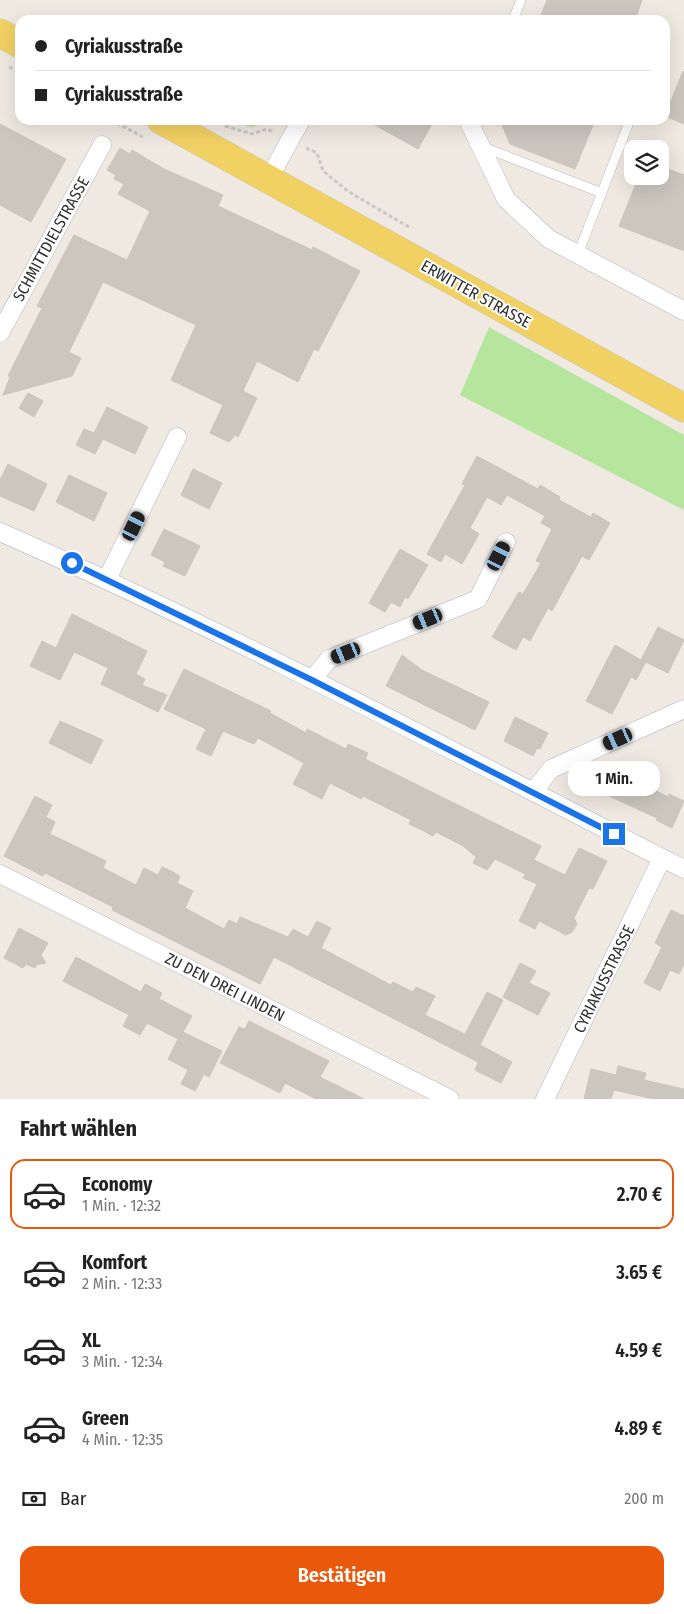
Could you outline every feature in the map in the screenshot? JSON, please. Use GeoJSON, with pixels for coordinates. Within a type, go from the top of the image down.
{"type":"FeatureCollection","features":[{"type":"Feature","properties":{"kind":"main road"},"geometry":{"type":"LineString","coordinates":[[0,33],[15,41]]}},
{"type":"Feature","properties":{"kind":"main road","name":"ERWITTER STRASSE"},"geometry":{"type":"LineString","coordinates":[[170,125],[684,408]]}},
{"type":"Feature","properties":{"kind":"street"},"geometry":{"type":"LineString","coordinates":[[269,178],[298,125]]}},
{"type":"Feature","properties":{"kind":"street"},"geometry":{"type":"LineString","coordinates":[[470,125],[506,199],[550,239],[684,311]]}},
{"type":"Feature","properties":{"kind":"street","name":"SCHMITTDIELSTRASSE"},"geometry":{"type":"LineString","coordinates":[[0,333],[102,144]]}},
{"type":"Feature","properties":{"kind":"street"},"geometry":{"type":"LineString","coordinates":[[107,579],[177,437]]}},
{"type":"Feature","properties":{"kind":"street"},"geometry":{"type":"LineString","coordinates":[[0,532],[107,579],[312,680],[684,869]]}},
{"type":"Feature","properties":{"kind":"street"},"geometry":{"type":"LineString","coordinates":[[312,680],[329,659],[478,598],[506,542]]}},
{"type":"Feature","properties":{"kind":"street"},"geometry":{"type":"LineString","coordinates":[[533,792],[551,769],[684,709]]}},
{"type":"Feature","properties":{"kind":"street","name":"CYRIAKUSSTRASSE"},"geometry":{"type":"LineString","coordinates":[[545,1099],[662,858]]}},
{"type":"Feature","properties":{"kind":"street","name":"ZU DEN DREI LINDEN"},"geometry":{"type":"LineString","coordinates":[[0,874],[450,1099]]}},
{"type":"Feature","properties":{"kind":"lane"},"geometry":{"type":"LineString","coordinates":[[515,15],[521,0]]}},
{"type":"Feature","properties":{"kind":"lane"},"geometry":{"type":"LineString","coordinates":[[578,254],[628,125]]}},
{"type":"Feature","properties":{"kind":"lane"},"geometry":{"type":"LineString","coordinates":[[481,146],[602,193]]}},
{"type":"Feature","properties":{"kind":"path"},"geometry":{"type":"LineString","coordinates":[[223,125],[252,134],[267,129],[317,153],[323,171],[349,192],[414,230]]}},
{"type":"Feature","properties":{"kind":"green space"},"geometry":{"type":"Polygon","coordinates":[[[489,327],[684,435],[684,510],[460,395],[489,327]]]}},
{"type":"Feature","properties":{"kind":"building"},"geometry":{"type":"Polygon","coordinates":[[[547,0],[642,0],[637,15],[541,15],[547,0]]]}},
{"type":"Feature","properties":{"kind":"building"},"geometry":{"type":"Polygon","coordinates":[[[683,71],[684,124],[670,118],[670,104],[683,71]]]}},
{"type":"Feature","properties":{"kind":"building"},"geometry":{"type":"Polygon","coordinates":[[[0,124],[66,159],[31,222],[0,205],[0,124]]]}},
{"type":"Feature","properties":{"kind":"building"},"geometry":{"type":"Polygon","coordinates":[[[375,125],[431,125],[418,149],[375,125]]]}},
{"type":"Feature","properties":{"kind":"building"},"geometry":{"type":"Polygon","coordinates":[[[502,125],[593,125],[575,169],[510,144],[502,125]]]}},
{"type":"Feature","properties":{"kind":"building"},"geometry":{"type":"Polygon","coordinates":[[[120,148],[130,154],[132,150],[164,169],[223,195],[218,206],[312,250],[313,247],[360,271],[318,351],[314,349],[298,382],[257,361],[243,391],[257,398],[238,437],[235,435],[229,442],[210,433],[223,405],[171,380],[196,325],[103,282],[69,352],[81,358],[72,376],[3,395],[10,377],[8,376],[42,308],[37,306],[74,235],[127,260],[150,211],[118,194],[124,184],[114,179],[116,175],[107,170],[120,148]]]}},
{"type":"Feature","properties":{"kind":"building"},"geometry":{"type":"Polygon","coordinates":[[[669,169],[684,175],[684,251],[619,226],[635,185],[669,185],[669,169]]]}},
{"type":"Feature","properties":{"kind":"building"},"geometry":{"type":"Polygon","coordinates":[[[28,393],[43,401],[34,417],[19,408],[28,393]]]}},
{"type":"Feature","properties":{"kind":"building"},"geometry":{"type":"Polygon","coordinates":[[[107,407],[148,427],[135,454],[103,439],[95,454],[76,445],[84,429],[94,433],[107,407]]]}},
{"type":"Feature","properties":{"kind":"building"},"geometry":{"type":"Polygon","coordinates":[[[477,456],[538,489],[540,485],[560,497],[559,500],[591,517],[593,513],[610,523],[589,560],[582,556],[552,611],[548,608],[530,641],[523,637],[516,650],[492,637],[519,592],[523,594],[541,563],[536,561],[552,529],[541,523],[545,516],[507,495],[501,505],[487,497],[470,528],[479,534],[462,564],[445,554],[441,562],[427,554],[465,485],[462,484],[477,456]]]}},
{"type":"Feature","properties":{"kind":"building"},"geometry":{"type":"Polygon","coordinates":[[[8,464],[47,484],[34,511],[0,496],[0,480],[8,464]]]}},
{"type":"Feature","properties":{"kind":"building"},"geometry":{"type":"Polygon","coordinates":[[[193,469],[222,483],[209,509],[181,495],[193,469]]]}},
{"type":"Feature","properties":{"kind":"building"},"geometry":{"type":"Polygon","coordinates":[[[69,475],[107,493],[94,521],[56,502],[69,475]]]}},
{"type":"Feature","properties":{"kind":"building"},"geometry":{"type":"Polygon","coordinates":[[[164,529],[200,546],[185,576],[163,566],[165,562],[151,555],[164,529]]]}},
{"type":"Feature","properties":{"kind":"building"},"geometry":{"type":"Polygon","coordinates":[[[400,549],[428,565],[408,599],[405,597],[400,607],[391,602],[385,612],[369,603],[400,549]]]}},
{"type":"Feature","properties":{"kind":"building"},"geometry":{"type":"Polygon","coordinates":[[[72,614],[147,651],[136,674],[145,679],[142,685],[167,695],[158,712],[101,684],[108,668],[74,652],[60,680],[30,666],[42,641],[56,648],[72,614]]]}},
{"type":"Feature","properties":{"kind":"building"},"geometry":{"type":"Polygon","coordinates":[[[658,627],[684,640],[668,673],[646,662],[636,680],[631,677],[612,714],[586,701],[615,645],[641,660],[658,627]]]}},
{"type":"Feature","properties":{"kind":"building"},"geometry":{"type":"Polygon","coordinates":[[[402,655],[422,670],[489,702],[475,730],[386,686],[402,655]]]}},
{"type":"Feature","properties":{"kind":"building"},"geometry":{"type":"Polygon","coordinates":[[[184,669],[271,711],[270,713],[306,733],[307,729],[346,749],[348,744],[368,753],[365,759],[541,846],[534,860],[565,875],[579,848],[607,861],[593,889],[589,888],[574,918],[577,924],[572,932],[566,935],[539,921],[535,929],[519,921],[537,884],[523,878],[525,874],[495,859],[487,870],[473,863],[476,857],[463,846],[436,832],[433,836],[409,824],[411,820],[363,796],[361,799],[330,783],[322,799],[293,784],[304,763],[258,738],[254,744],[223,731],[211,756],[196,749],[206,729],[164,709],[184,669]]]}},
{"type":"Feature","properties":{"kind":"building"},"geometry":{"type":"Polygon","coordinates":[[[515,717],[548,733],[540,749],[537,748],[533,756],[504,741],[515,717]]]}},
{"type":"Feature","properties":{"kind":"building"},"geometry":{"type":"Polygon","coordinates":[[[60,721],[103,740],[91,764],[49,743],[60,721]]]}},
{"type":"Feature","properties":{"kind":"building"},"geometry":{"type":"Polygon","coordinates":[[[620,769],[642,780],[641,783],[668,797],[669,794],[684,801],[672,828],[656,820],[657,818],[596,790],[606,770],[617,775],[620,769]]]}},
{"type":"Feature","properties":{"kind":"building"},"geometry":{"type":"Polygon","coordinates":[[[35,796],[52,805],[46,817],[55,822],[50,834],[106,861],[103,868],[136,885],[144,868],[158,875],[162,867],[173,872],[180,876],[177,883],[193,891],[185,908],[224,929],[229,920],[237,924],[240,917],[288,937],[293,929],[308,937],[317,921],[331,928],[321,948],[391,985],[393,982],[413,992],[416,987],[435,996],[425,1015],[465,1034],[487,992],[503,1000],[480,1045],[512,1062],[501,1083],[475,1070],[478,1062],[274,957],[260,984],[112,910],[113,907],[45,873],[43,876],[4,856],[35,796]]]}},
{"type":"Feature","properties":{"kind":"building"},"geometry":{"type":"Polygon","coordinates":[[[671,910],[684,916],[684,964],[679,974],[670,970],[660,991],[644,983],[662,947],[655,943],[671,910]]]}},
{"type":"Feature","properties":{"kind":"building"},"geometry":{"type":"Polygon","coordinates":[[[19,928],[48,943],[41,955],[46,963],[36,965],[35,968],[26,964],[23,968],[4,958],[19,928]]]}},
{"type":"Feature","properties":{"kind":"building"},"geometry":{"type":"Polygon","coordinates":[[[76,957],[141,992],[145,984],[162,993],[159,999],[192,1016],[183,1032],[222,1051],[209,1077],[204,1074],[195,1091],[181,1084],[188,1070],[168,1059],[178,1039],[147,1023],[140,1035],[123,1026],[129,1015],[63,981],[76,957]]]}},
{"type":"Feature","properties":{"kind":"building"},"geometry":{"type":"Polygon","coordinates":[[[520,963],[536,971],[529,983],[550,993],[538,1015],[503,997],[520,963]]]}},
{"type":"Feature","properties":{"kind":"building"},"geometry":{"type":"Polygon","coordinates":[[[249,1021],[329,1061],[320,1077],[364,1099],[316,1099],[285,1083],[280,1093],[220,1063],[239,1027],[245,1029],[249,1021]]]}},
{"type":"Feature","properties":{"kind":"building"},"geometry":{"type":"Polygon","coordinates":[[[618,1066],[646,1073],[644,1080],[684,1089],[684,1099],[654,1099],[614,1090],[611,1099],[584,1099],[591,1069],[616,1075],[618,1066]]]}},
{"type":"Feature","properties":{"kind":"route"},"geometry":{"type":"LineString","coordinates":[[72,563],[312,680],[614,834]]}}]}
